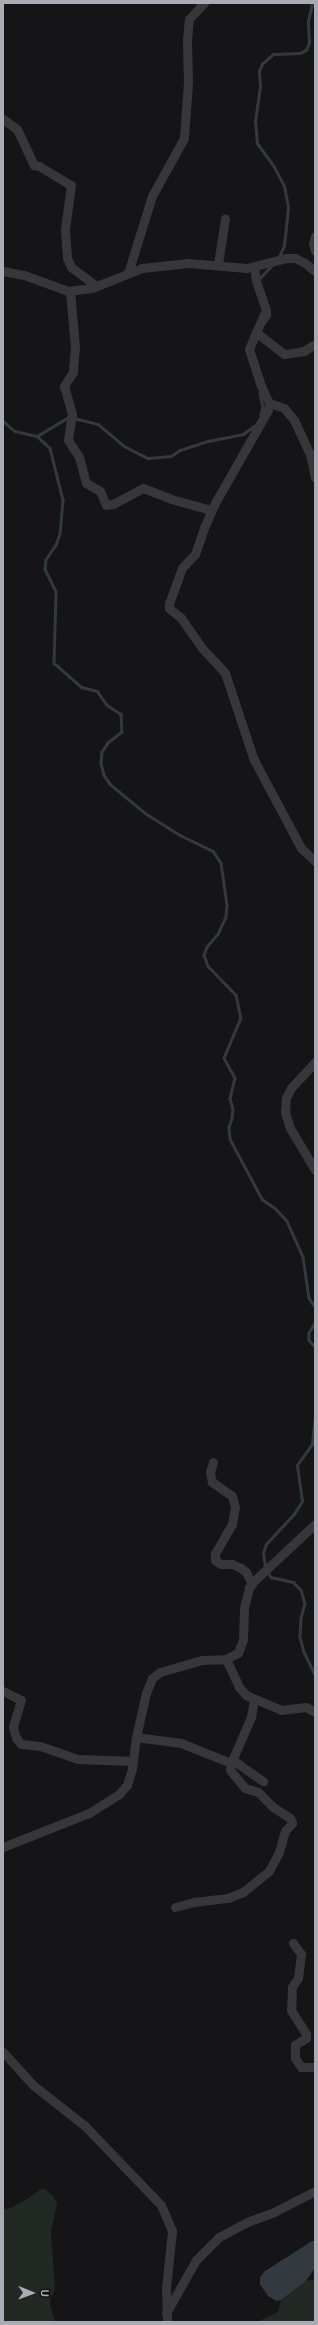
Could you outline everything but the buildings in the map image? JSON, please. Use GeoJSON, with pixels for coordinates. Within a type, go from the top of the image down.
{"type":"FeatureCollection","features":[{"type":"Feature","properties":{"kind":"street"},"geometry":{"type":"LineString","coordinates":[[128,273],[152,196],[184,138],[188,82],[187,40],[189,19],[204,3]]}},
{"type":"Feature","properties":{"kind":"street"},"geometry":{"type":"LineString","coordinates":[[3,119],[17,129],[34,165],[39,166],[71,184],[65,229],[67,258],[71,267],[96,286]]}},
{"type":"Feature","properties":{"kind":"street"},"geometry":{"type":"LineString","coordinates":[[218,264],[225,219]]}},
{"type":"Feature","properties":{"kind":"street"},"geometry":{"type":"LineString","coordinates":[[315,236],[313,244],[315,251]]}},
{"type":"Feature","properties":{"kind":"street"},"geometry":{"type":"LineString","coordinates":[[3,271],[24,276],[60,290],[70,291],[82,290],[96,286],[149,266],[188,262],[218,264],[241,268],[254,267],[286,258],[295,258],[305,263],[315,271]]}},
{"type":"Feature","properties":{"kind":"street"},"geometry":{"type":"LineString","coordinates":[[254,267],[256,281],[266,310],[250,345],[250,356],[270,402],[268,410],[211,510],[195,554],[182,568],[169,600],[169,607],[181,618],[201,647],[225,673],[254,760],[301,848],[315,861]]}},
{"type":"Feature","properties":{"kind":"street"},"geometry":{"type":"LineString","coordinates":[[70,291],[75,356],[73,372],[64,386],[72,410],[68,440],[79,457],[86,483],[100,491],[106,505],[113,504],[142,488],[171,499],[211,510]]}},
{"type":"Feature","properties":{"kind":"street"},"geometry":{"type":"LineString","coordinates":[[256,332],[284,354],[304,351],[315,344]]}},
{"type":"Feature","properties":{"kind":"street"},"geometry":{"type":"LineString","coordinates":[[270,402],[284,408],[294,420],[310,454],[315,477]]}},
{"type":"Feature","properties":{"kind":"street"},"geometry":{"type":"LineString","coordinates":[[315,1062],[291,1088],[286,1098],[285,1112],[290,1128],[315,1170]]}},
{"type":"Feature","properties":{"kind":"street"},"geometry":{"type":"LineString","coordinates":[[213,1462],[210,1472],[212,1482],[232,1496],[235,1507],[232,1524],[215,1553],[215,1560],[221,1564],[232,1564],[241,1568],[246,1572],[252,1584]]}},
{"type":"Feature","properties":{"kind":"street"},"geometry":{"type":"LineString","coordinates":[[3,1847],[89,1813],[113,1799],[127,1785],[133,1761],[136,1737],[149,1684],[156,1674],[202,1660],[226,1659],[234,1656],[240,1649],[244,1635],[244,1608],[252,1584],[315,1524]]}},
{"type":"Feature","properties":{"kind":"street"},"geometry":{"type":"LineString","coordinates":[[226,1659],[242,1692],[254,1700],[281,1710],[304,1707],[315,1712]]}},
{"type":"Feature","properties":{"kind":"street"},"geometry":{"type":"LineString","coordinates":[[3,1691],[21,1700],[13,1725],[14,1734],[21,1744],[40,1746],[77,1759],[133,1761]]}},
{"type":"Feature","properties":{"kind":"street"},"geometry":{"type":"LineString","coordinates":[[175,1907],[194,1902],[228,1898],[243,1892],[269,1871],[279,1852],[285,1831],[292,1823],[290,1818],[272,1807],[258,1792],[243,1785],[230,1770],[231,1763],[251,1717],[254,1700]]}},
{"type":"Feature","properties":{"kind":"street"},"geometry":{"type":"LineString","coordinates":[[136,1737],[181,1743],[231,1763],[237,1763],[263,1781]]}},
{"type":"Feature","properties":{"kind":"street"},"geometry":{"type":"LineString","coordinates":[[293,1943],[301,1954],[298,1978],[292,1987],[291,2010],[306,2034],[306,2038],[295,2045],[295,2058],[302,2067],[315,2067]]}},
{"type":"Feature","properties":{"kind":"street"},"geometry":{"type":"LineString","coordinates":[[3,2052],[33,2085],[85,2126],[161,2205],[172,2231],[166,2318]]}},
{"type":"Feature","properties":{"kind":"street"},"geometry":{"type":"LineString","coordinates":[[166,2318],[196,2260],[219,2236],[247,2222],[274,2212],[315,2191]]}},
{"type":"Feature","properties":{"kind":"shaded area"},"geometry":{"type":"Polygon","coordinates":[[[43,2188],[53,2196],[57,2203],[51,2232],[55,2290],[51,2297],[50,2304],[55,2322],[3,2322],[3,2209],[11,2208],[43,2188]]]}},
{"type":"Feature","properties":{"kind":"shaded area"},"geometry":{"type":"Polygon","coordinates":[[[312,2241],[315,2241],[315,2268],[306,2281],[281,2300],[277,2301],[268,2296],[260,2284],[260,2277],[265,2271],[312,2241]]]}},
{"type":"Feature","properties":{"kind":"shaded area"},"geometry":{"type":"Polygon","coordinates":[[[315,2279],[315,2322],[257,2322],[278,2312],[281,2300],[306,2281],[315,2279]]]}},
{"type":"Feature","properties":{"kind":"waterway"},"geometry":{"type":"LineString","coordinates":[[279,257],[284,246],[288,207],[284,186],[274,167],[257,144],[255,122],[260,86],[259,71],[262,64],[273,54],[300,53],[306,50],[309,43],[308,21],[312,3]]}},
{"type":"Feature","properties":{"kind":"waterway"},"geometry":{"type":"LineString","coordinates":[[259,279],[272,265]]}},
{"type":"Feature","properties":{"kind":"waterway"},"geometry":{"type":"LineString","coordinates":[[264,323],[269,316],[269,312]]}},
{"type":"Feature","properties":{"kind":"waterway"},"geometry":{"type":"LineString","coordinates":[[260,393],[263,407],[261,415]]}},
{"type":"Feature","properties":{"kind":"waterway"},"geometry":{"type":"LineString","coordinates":[[37,436],[69,417]]}},
{"type":"Feature","properties":{"kind":"waterway"},"geometry":{"type":"LineString","coordinates":[[74,418],[98,424],[124,446],[148,458],[171,456],[180,450],[208,441],[243,434],[254,426]]}},
{"type":"Feature","properties":{"kind":"waterway"},"geometry":{"type":"LineString","coordinates":[[3,421],[15,431],[37,436],[50,448],[63,500],[60,534],[56,545],[46,560],[45,569],[56,592],[54,663],[82,687],[97,691],[107,705],[121,714],[122,732],[108,743],[102,752],[101,763],[104,775],[110,784],[145,813],[180,835],[213,851],[221,863],[227,905],[226,917],[218,934],[207,947],[204,955],[208,966],[236,995],[241,1018],[224,1058],[235,1078],[230,1098],[233,1109],[229,1127],[230,1139],[262,1199],[275,1208],[287,1221],[303,1257],[309,1298],[315,1307]]}},
{"type":"Feature","properties":{"kind":"waterway"},"geometry":{"type":"LineString","coordinates":[[315,1323],[309,1333],[309,1340],[315,1347]]}},
{"type":"Feature","properties":{"kind":"waterway"},"geometry":{"type":"LineString","coordinates":[[265,1567],[263,1553],[266,1544],[294,1514],[302,1501],[297,1465],[312,1444],[315,1416]]}},
{"type":"Feature","properties":{"kind":"waterway"},"geometry":{"type":"LineString","coordinates":[[268,1572],[271,1577],[293,1582],[301,1590],[305,1603],[301,1618],[300,1637],[304,1652],[315,1675]]}}]}
